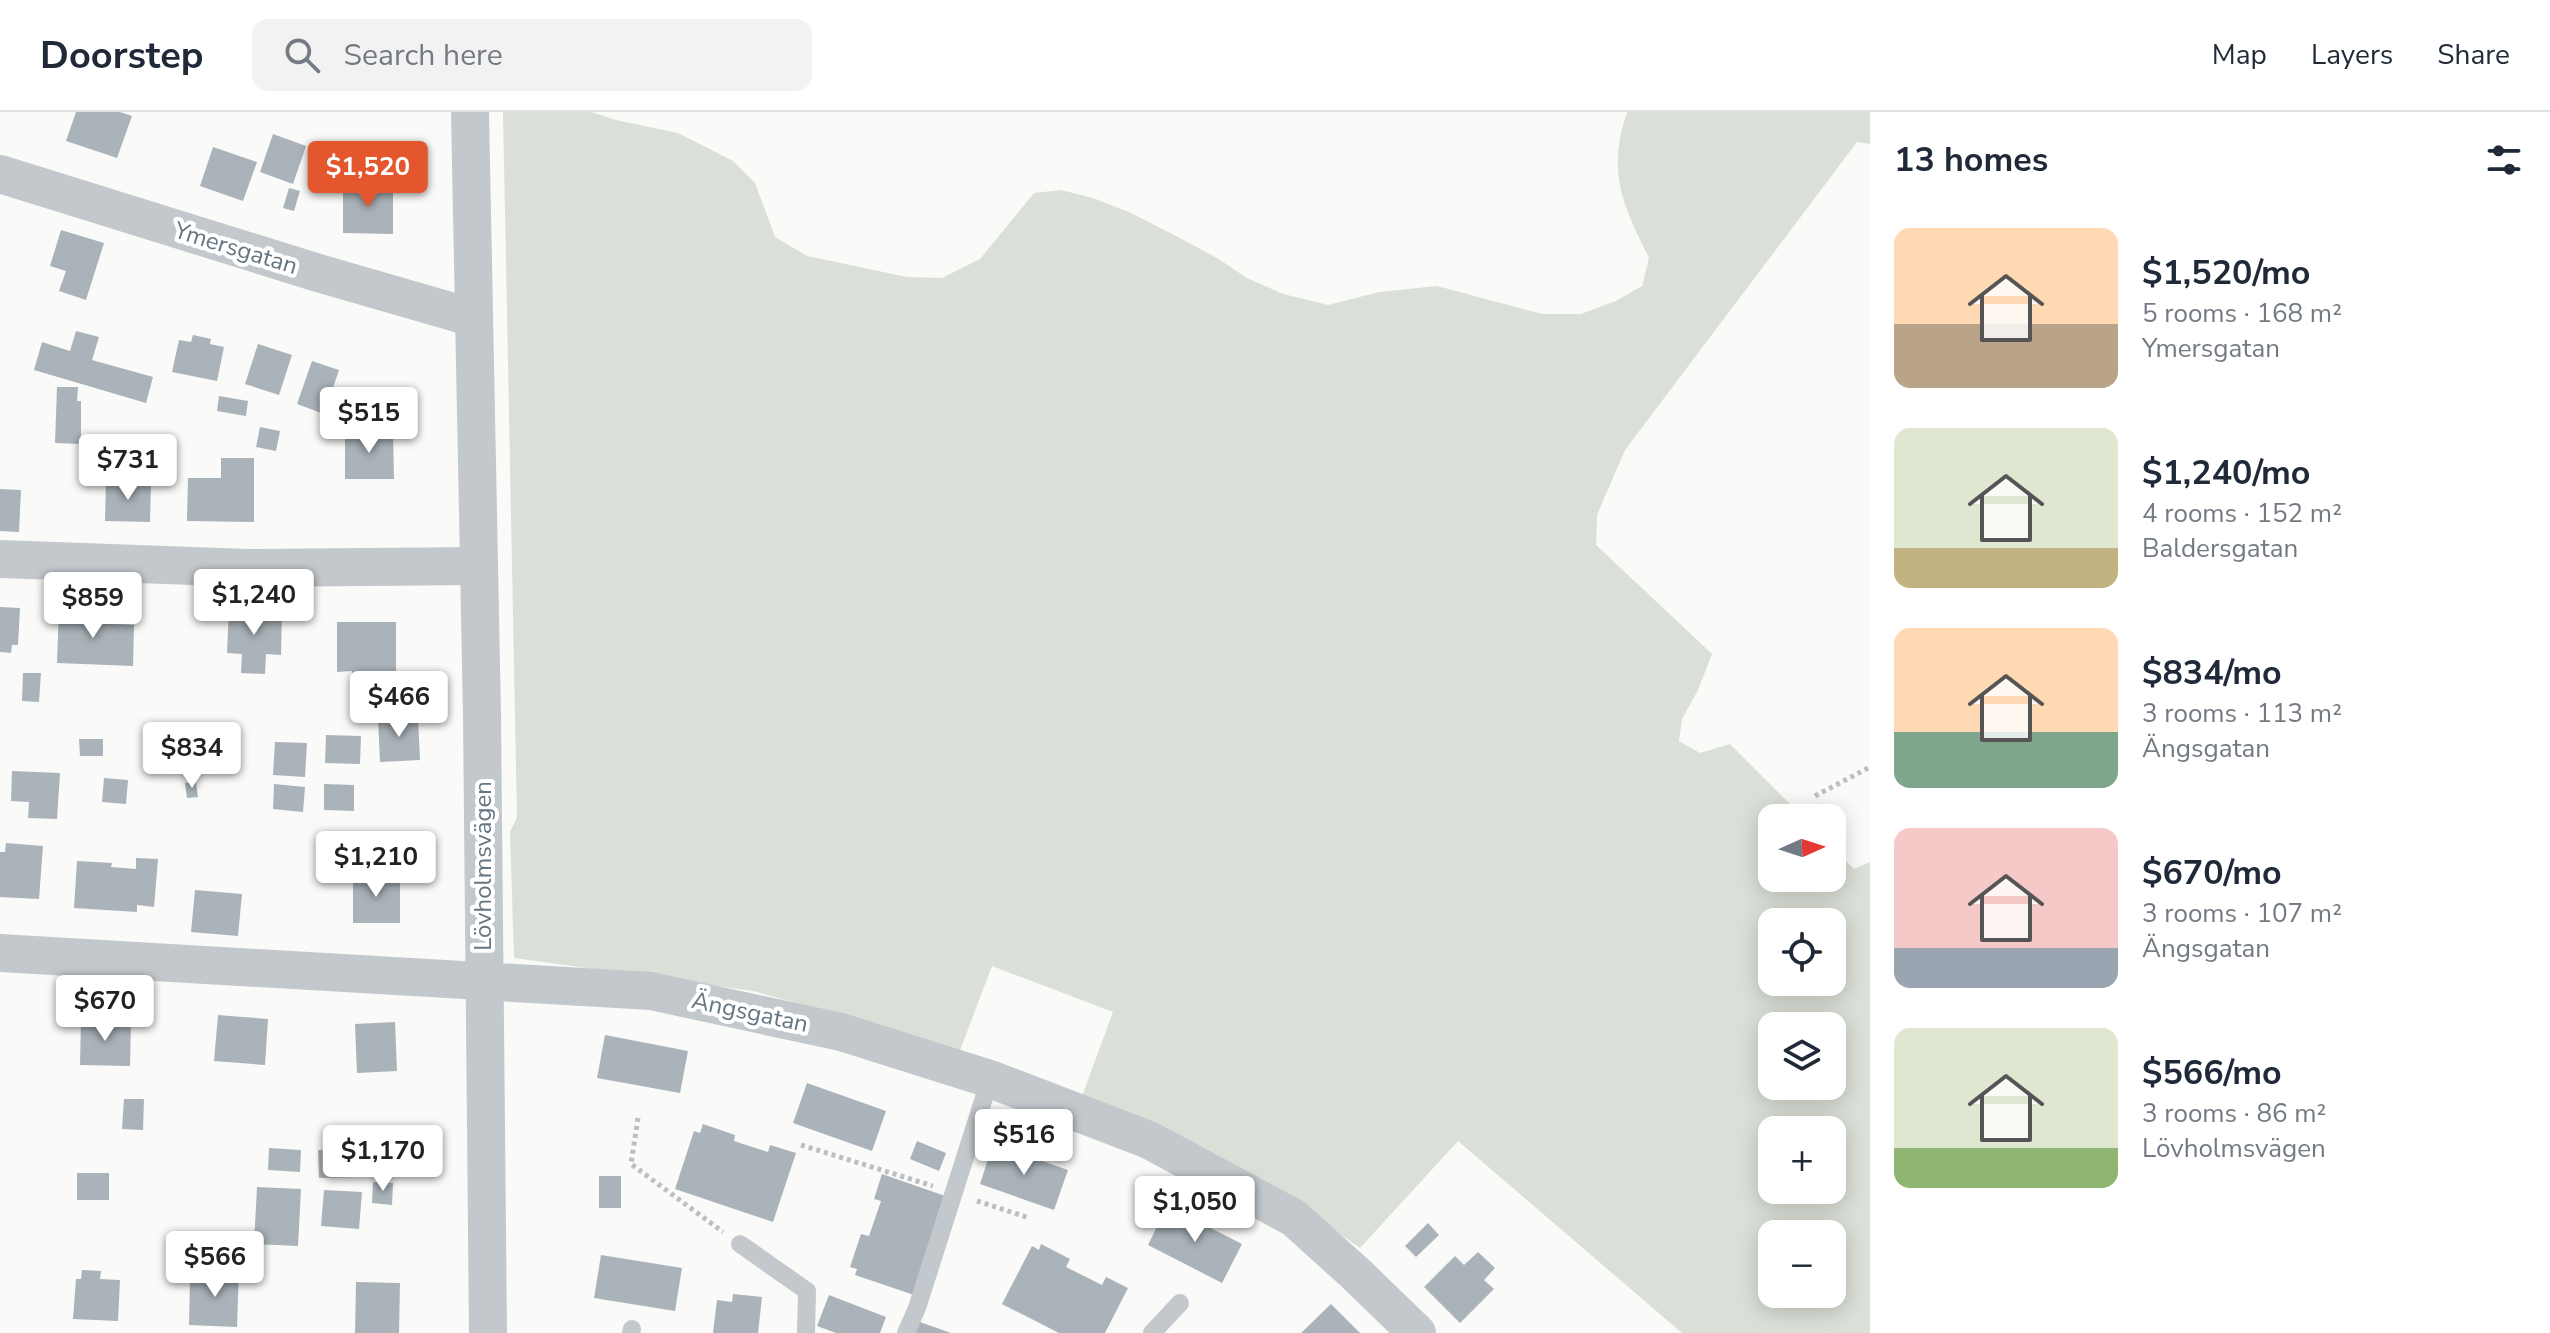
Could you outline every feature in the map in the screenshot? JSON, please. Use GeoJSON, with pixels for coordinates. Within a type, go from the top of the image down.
{"type":"FeatureCollection","features":[{"type":"Feature","properties":{"kind":"street","name":"Lövholmsvägen"},"geometry":{"type":"LineString","coordinates":[[470,112],[488,1333]]}},
{"type":"Feature","properties":{"kind":"street","name":"Ymersgatan"},"geometry":{"type":"LineString","coordinates":[[0,174],[474,318]]}},
{"type":"Feature","properties":{"kind":"street"},"geometry":{"type":"LineString","coordinates":[[0,559],[248,568],[479,566]]}},
{"type":"Feature","properties":{"kind":"street","name":"Ängsgatan"},"geometry":{"type":"LineString","coordinates":[[0,953],[651,991],[841,1032],[990,1079],[1149,1140],[1294,1218],[1417,1333]]}},
{"type":"Feature","properties":{"kind":"lane"},"geometry":{"type":"LineString","coordinates":[[906,1333],[917,1308],[990,1079]]}},
{"type":"Feature","properties":{"kind":"lane"},"geometry":{"type":"LineString","coordinates":[[740,1244],[807,1291],[806,1333]]}},
{"type":"Feature","properties":{"kind":"lane"},"geometry":{"type":"LineString","coordinates":[[1152,1333],[1180,1303]]}},
{"type":"Feature","properties":{"kind":"path"},"geometry":{"type":"LineString","coordinates":[[1815,796],[1870,767]]}},
{"type":"Feature","properties":{"kind":"path"},"geometry":{"type":"LineString","coordinates":[[638,1118],[631,1164],[740,1244]]}},
{"type":"Feature","properties":{"kind":"path"},"geometry":{"type":"LineString","coordinates":[[801,1145],[1029,1218]]}},
{"type":"Feature","properties":{"kind":"shaded area"},"geometry":{"type":"Polygon","coordinates":[[[503,112],[591,112],[678,133],[733,161],[755,183],[775,237],[807,256],[907,277],[942,278],[980,259],[1034,193],[1061,190],[1131,213],[1217,258],[1247,278],[1283,294],[1328,305],[1379,292],[1437,286],[1542,314],[1581,314],[1616,301],[1642,286],[1649,258],[1631,221],[1620,187],[1618,153],[1627,112],[1870,112],[1870,144],[1857,142],[1625,450],[1597,515],[1596,545],[1712,654],[1682,719],[1679,741],[1700,753],[1730,744],[1790,804],[1758,804],[1758,892],[1846,892],[1846,861],[1854,869],[1870,862],[1870,1333],[1682,1333],[1458,1141],[1360,1248],[1299,1205],[1081,1099],[1113,1012],[992,966],[959,1053],[878,1026],[753,991],[514,958],[510,832],[517,817],[503,112]]]}},
{"type":"Feature","properties":{"kind":"building"},"geometry":{"type":"Polygon","coordinates":[[[76,112],[120,112],[132,116],[117,158],[66,141],[76,112]]]}},
{"type":"Feature","properties":{"kind":"building"},"geometry":{"type":"Polygon","coordinates":[[[273,134],[306,146],[293,184],[260,172],[273,134]]]}},
{"type":"Feature","properties":{"kind":"building"},"geometry":{"type":"Polygon","coordinates":[[[213,147],[257,162],[243,201],[200,186],[213,147]]]}},
{"type":"Feature","properties":{"kind":"building"},"geometry":{"type":"Polygon","coordinates":[[[343,184],[393,184],[393,234],[343,233],[343,184]]]}},
{"type":"Feature","properties":{"kind":"building"},"geometry":{"type":"Polygon","coordinates":[[[289,188],[300,191],[294,211],[283,208],[289,188]]]}},
{"type":"Feature","properties":{"kind":"building"},"geometry":{"type":"Polygon","coordinates":[[[61,230],[104,243],[86,300],[59,291],[66,271],[50,266],[61,230]]]}},
{"type":"Feature","properties":{"kind":"building"},"geometry":{"type":"Polygon","coordinates":[[[76,331],[99,337],[92,360],[153,377],[146,403],[34,370],[42,342],[70,351],[76,331]]]}},
{"type":"Feature","properties":{"kind":"building"},"geometry":{"type":"Polygon","coordinates":[[[193,335],[211,339],[210,344],[224,347],[217,381],[172,372],[179,340],[191,342],[193,335]]]}},
{"type":"Feature","properties":{"kind":"building"},"geometry":{"type":"Polygon","coordinates":[[[258,344],[292,355],[279,395],[245,384],[258,344]]]}},
{"type":"Feature","properties":{"kind":"building"},"geometry":{"type":"Polygon","coordinates":[[[312,361],[339,370],[324,414],[297,404],[312,361]]]}},
{"type":"Feature","properties":{"kind":"building"},"geometry":{"type":"Polygon","coordinates":[[[57,387],[78,387],[81,444],[55,443],[57,387]]]}},
{"type":"Feature","properties":{"kind":"building"},"geometry":{"type":"Polygon","coordinates":[[[219,396],[248,401],[246,416],[217,411],[219,396]]]}},
{"type":"Feature","properties":{"kind":"building"},"geometry":{"type":"Polygon","coordinates":[[[260,427],[280,431],[276,451],[256,447],[260,427]]]}},
{"type":"Feature","properties":{"kind":"building"},"geometry":{"type":"Polygon","coordinates":[[[393,431],[394,479],[345,479],[345,432],[393,431]]]}},
{"type":"Feature","properties":{"kind":"building"},"geometry":{"type":"Polygon","coordinates":[[[221,458],[254,458],[254,522],[187,521],[188,478],[221,478],[221,458]]]}},
{"type":"Feature","properties":{"kind":"building"},"geometry":{"type":"Polygon","coordinates":[[[106,481],[151,482],[150,522],[105,521],[106,481]]]}},
{"type":"Feature","properties":{"kind":"building"},"geometry":{"type":"Polygon","coordinates":[[[0,489],[21,490],[19,532],[0,531],[0,489]]]}},
{"type":"Feature","properties":{"kind":"building"},"geometry":{"type":"Polygon","coordinates":[[[0,607],[20,608],[18,645],[12,645],[11,653],[0,652],[0,607]]]}},
{"type":"Feature","properties":{"kind":"building"},"geometry":{"type":"Polygon","coordinates":[[[59,607],[92,608],[92,623],[134,625],[133,666],[57,663],[59,607]]]}},
{"type":"Feature","properties":{"kind":"building"},"geometry":{"type":"Polygon","coordinates":[[[229,607],[282,610],[281,655],[266,654],[265,674],[241,673],[242,654],[227,653],[229,607]]]}},
{"type":"Feature","properties":{"kind":"building"},"geometry":{"type":"Polygon","coordinates":[[[337,622],[396,622],[396,671],[372,671],[372,682],[352,682],[352,671],[337,672],[337,622]]]}},
{"type":"Feature","properties":{"kind":"building"},"geometry":{"type":"Polygon","coordinates":[[[23,673],[41,673],[39,702],[22,701],[23,673]]]}},
{"type":"Feature","properties":{"kind":"building"},"geometry":{"type":"Polygon","coordinates":[[[418,717],[420,760],[380,762],[378,718],[418,717]]]}},
{"type":"Feature","properties":{"kind":"building"},"geometry":{"type":"Polygon","coordinates":[[[204,735],[205,756],[185,757],[184,736],[204,735]]]}},
{"type":"Feature","properties":{"kind":"building"},"geometry":{"type":"Polygon","coordinates":[[[326,735],[361,736],[360,764],[325,763],[326,735]]]}},
{"type":"Feature","properties":{"kind":"building"},"geometry":{"type":"Polygon","coordinates":[[[79,739],[103,739],[103,756],[80,756],[79,739]]]}},
{"type":"Feature","properties":{"kind":"building"},"geometry":{"type":"Polygon","coordinates":[[[275,742],[307,743],[305,777],[273,775],[275,742]]]}},
{"type":"Feature","properties":{"kind":"building"},"geometry":{"type":"Polygon","coordinates":[[[12,771],[60,773],[57,819],[28,818],[29,802],[11,801],[12,771]]]}},
{"type":"Feature","properties":{"kind":"building"},"geometry":{"type":"Polygon","coordinates":[[[104,778],[128,780],[126,804],[102,802],[104,778]]]}},
{"type":"Feature","properties":{"kind":"building"},"geometry":{"type":"Polygon","coordinates":[[[196,782],[198,797],[187,798],[185,783],[196,782]]]}},
{"type":"Feature","properties":{"kind":"building"},"geometry":{"type":"Polygon","coordinates":[[[274,784],[305,787],[303,812],[273,809],[274,784]]]}},
{"type":"Feature","properties":{"kind":"building"},"geometry":{"type":"Polygon","coordinates":[[[324,784],[354,785],[354,811],[324,810],[324,784]]]}},
{"type":"Feature","properties":{"kind":"building"},"geometry":{"type":"Polygon","coordinates":[[[6,843],[43,846],[39,899],[0,897],[0,852],[5,852],[6,843]]]}},
{"type":"Feature","properties":{"kind":"building"},"geometry":{"type":"Polygon","coordinates":[[[136,858],[158,859],[154,907],[137,905],[137,912],[74,908],[77,861],[112,863],[111,867],[136,869],[136,858]]]}},
{"type":"Feature","properties":{"kind":"building"},"geometry":{"type":"Polygon","coordinates":[[[353,875],[400,876],[400,923],[353,923],[353,875]]]}},
{"type":"Feature","properties":{"kind":"building"},"geometry":{"type":"Polygon","coordinates":[[[195,890],[242,894],[238,936],[191,932],[195,890]]]}},
{"type":"Feature","properties":{"kind":"building"},"geometry":{"type":"Polygon","coordinates":[[[218,1015],[268,1019],[265,1065],[214,1061],[218,1015]]]}},
{"type":"Feature","properties":{"kind":"building"},"geometry":{"type":"Polygon","coordinates":[[[81,1019],[131,1021],[130,1066],[80,1065],[81,1019]]]}},
{"type":"Feature","properties":{"kind":"building"},"geometry":{"type":"Polygon","coordinates":[[[395,1022],[397,1071],[357,1073],[355,1024],[395,1022]]]}},
{"type":"Feature","properties":{"kind":"building"},"geometry":{"type":"Polygon","coordinates":[[[605,1035],[688,1051],[680,1093],[597,1078],[605,1035]]]}},
{"type":"Feature","properties":{"kind":"building"},"geometry":{"type":"Polygon","coordinates":[[[807,1083],[886,1111],[872,1151],[793,1123],[807,1083]]]}},
{"type":"Feature","properties":{"kind":"building"},"geometry":{"type":"Polygon","coordinates":[[[124,1099],[144,1099],[143,1130],[122,1129],[124,1099]]]}},
{"type":"Feature","properties":{"kind":"building"},"geometry":{"type":"Polygon","coordinates":[[[703,1124],[735,1135],[734,1141],[768,1152],[770,1145],[796,1153],[773,1222],[675,1189],[694,1131],[700,1133],[703,1124]]]}},
{"type":"Feature","properties":{"kind":"building"},"geometry":{"type":"Polygon","coordinates":[[[917,1141],[946,1153],[939,1171],[910,1159],[917,1141]]]}},
{"type":"Feature","properties":{"kind":"building"},"geometry":{"type":"Polygon","coordinates":[[[993,1144],[1068,1170],[1054,1210],[980,1184],[993,1144]]]}},
{"type":"Feature","properties":{"kind":"building"},"geometry":{"type":"Polygon","coordinates":[[[269,1148],[301,1150],[300,1172],[268,1170],[269,1148]]]}},
{"type":"Feature","properties":{"kind":"building"},"geometry":{"type":"Polygon","coordinates":[[[356,1149],[357,1177],[319,1178],[318,1150],[356,1149]]]}},
{"type":"Feature","properties":{"kind":"building"},"geometry":{"type":"Polygon","coordinates":[[[77,1173],[109,1173],[109,1200],[77,1200],[77,1173]]]}},
{"type":"Feature","properties":{"kind":"building"},"geometry":{"type":"Polygon","coordinates":[[[882,1174],[948,1197],[914,1295],[855,1275],[857,1269],[850,1267],[861,1234],[869,1236],[881,1201],[874,1199],[882,1174]]]}},
{"type":"Feature","properties":{"kind":"building"},"geometry":{"type":"Polygon","coordinates":[[[599,1176],[621,1176],[621,1208],[599,1208],[599,1176]]]}},
{"type":"Feature","properties":{"kind":"building"},"geometry":{"type":"Polygon","coordinates":[[[373,1182],[393,1183],[392,1205],[372,1203],[373,1182]]]}},
{"type":"Feature","properties":{"kind":"building"},"geometry":{"type":"Polygon","coordinates":[[[257,1187],[301,1189],[298,1246],[254,1244],[257,1187]]]}},
{"type":"Feature","properties":{"kind":"building"},"geometry":{"type":"Polygon","coordinates":[[[324,1190],[362,1192],[359,1229],[321,1226],[324,1190]]]}},
{"type":"Feature","properties":{"kind":"building"},"geometry":{"type":"Polygon","coordinates":[[[1167,1206],[1242,1244],[1222,1283],[1148,1245],[1167,1206]]]}},
{"type":"Feature","properties":{"kind":"building"},"geometry":{"type":"Polygon","coordinates":[[[1428,1223],[1439,1235],[1416,1257],[1405,1246],[1428,1223]]]}},
{"type":"Feature","properties":{"kind":"building"},"geometry":{"type":"Polygon","coordinates":[[[1041,1244],[1070,1259],[1066,1267],[1102,1285],[1106,1277],[1128,1288],[1105,1333],[1059,1333],[1002,1304],[1032,1246],[1039,1250],[1041,1244]]]}},
{"type":"Feature","properties":{"kind":"building"},"geometry":{"type":"Polygon","coordinates":[[[1478,1252],[1495,1268],[1484,1280],[1494,1289],[1460,1323],[1424,1287],[1455,1256],[1464,1265],[1478,1252]]]}},
{"type":"Feature","properties":{"kind":"building"},"geometry":{"type":"Polygon","coordinates":[[[601,1255],[682,1268],[675,1311],[594,1298],[601,1255]]]}},
{"type":"Feature","properties":{"kind":"building"},"geometry":{"type":"Polygon","coordinates":[[[211,1268],[239,1269],[237,1327],[189,1325],[190,1279],[211,1279],[211,1268]]]}},
{"type":"Feature","properties":{"kind":"building"},"geometry":{"type":"Polygon","coordinates":[[[82,1270],[101,1271],[100,1279],[120,1280],[118,1321],[73,1319],[76,1279],[81,1279],[82,1270]]]}},
{"type":"Feature","properties":{"kind":"building"},"geometry":{"type":"Polygon","coordinates":[[[356,1282],[400,1283],[399,1333],[355,1333],[356,1282]]]}},
{"type":"Feature","properties":{"kind":"building"},"geometry":{"type":"Polygon","coordinates":[[[733,1294],[762,1297],[758,1333],[713,1333],[717,1300],[732,1302],[733,1294]]]}},
{"type":"Feature","properties":{"kind":"building"},"geometry":{"type":"Polygon","coordinates":[[[829,1295],[886,1317],[880,1333],[836,1333],[817,1326],[829,1295]]]}},
{"type":"Feature","properties":{"kind":"building"},"geometry":{"type":"Polygon","coordinates":[[[1331,1304],[1360,1333],[1301,1333],[1331,1304]]]}},
{"type":"Feature","properties":{"kind":"building"},"geometry":{"type":"Polygon","coordinates":[[[917,1321],[951,1333],[913,1333],[917,1321]]]}}]}
